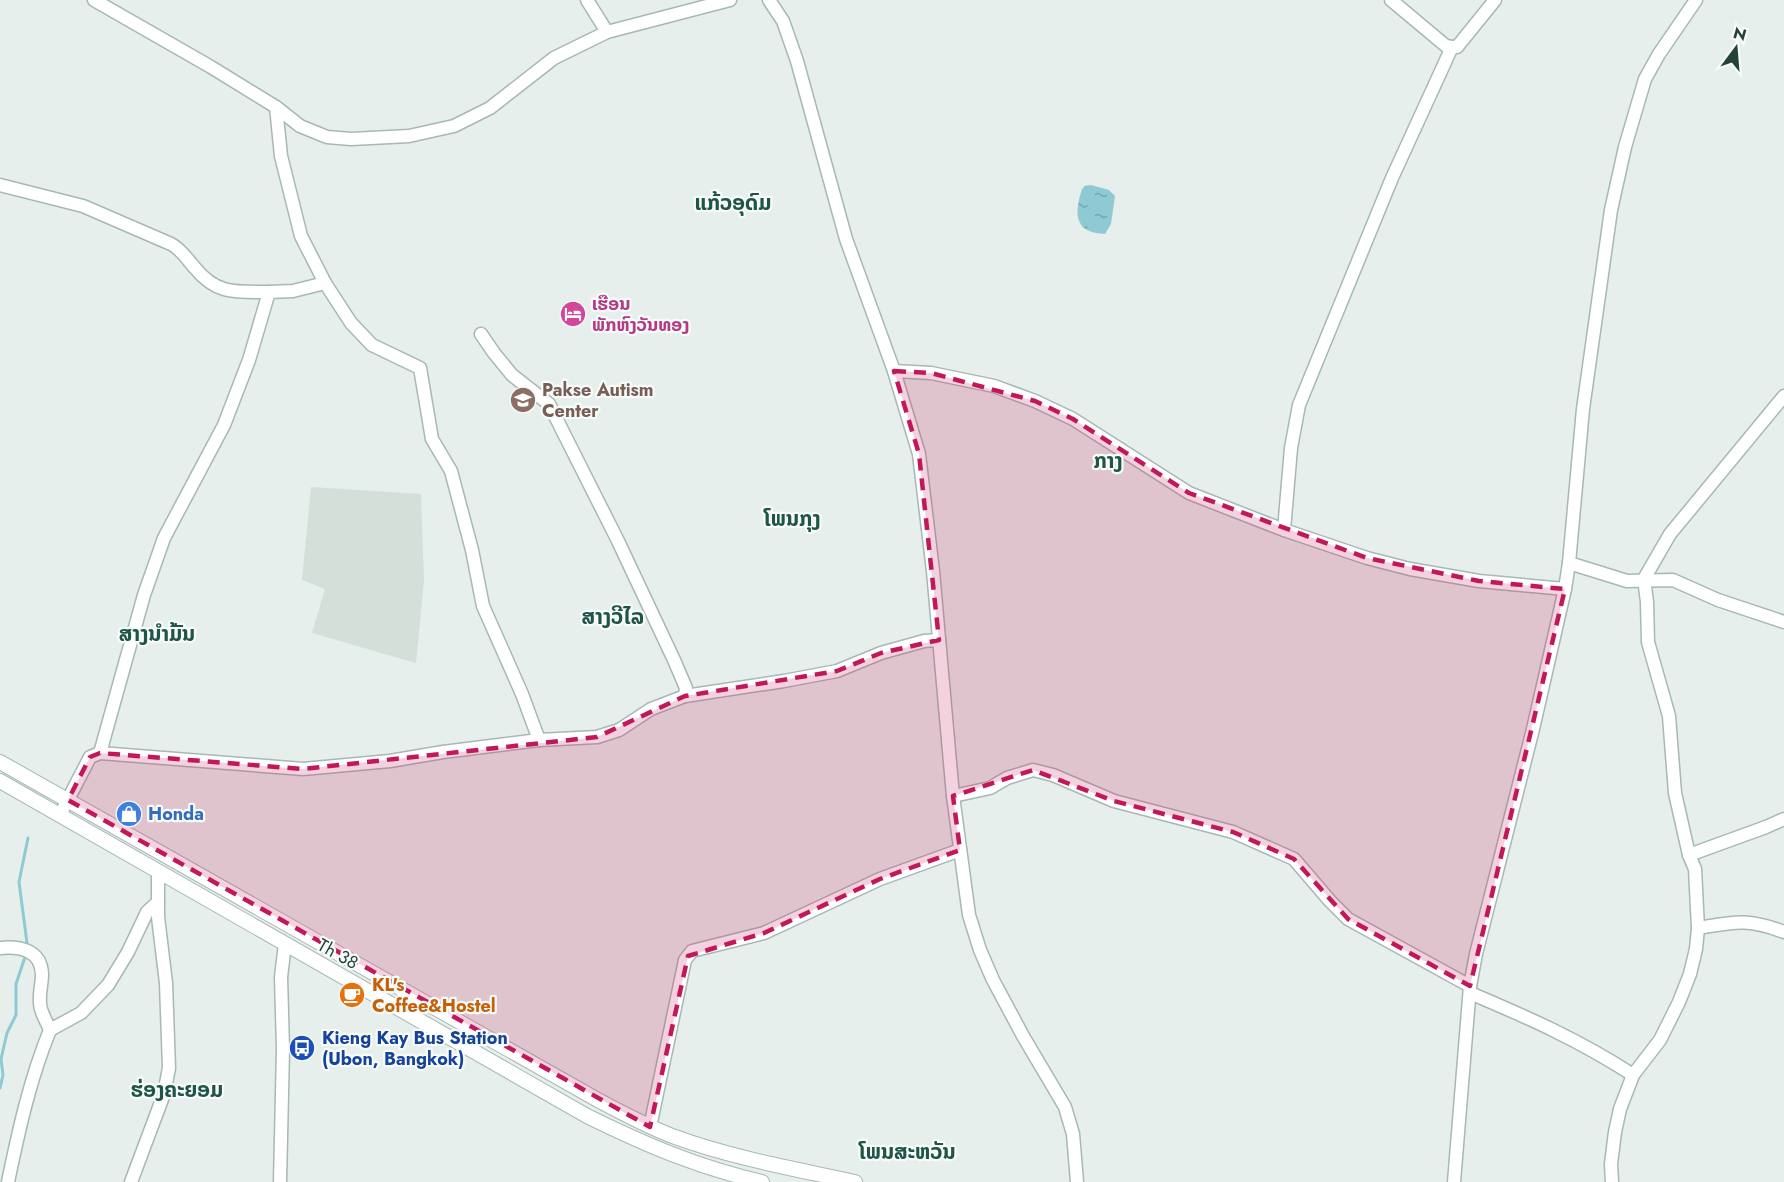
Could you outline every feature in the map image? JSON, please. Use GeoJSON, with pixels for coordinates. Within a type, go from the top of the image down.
{"type":"FeatureCollection","features":[{"type":"Feature","properties":{"kind":"street"},"geometry":{"type":"LineString","coordinates":[[94,0],[211,67],[276,107],[300,126],[327,137],[351,139],[409,136],[440,130],[466,121],[482,113],[554,58],[607,32],[730,0]]}},
{"type":"Feature","properties":{"kind":"street"},"geometry":{"type":"LineString","coordinates":[[587,0],[607,32]]}},
{"type":"Feature","properties":{"kind":"street"},"geometry":{"type":"LineString","coordinates":[[769,0],[783,21],[846,239],[894,371],[919,454],[933,571],[953,796],[969,915],[980,950],[1023,1036],[1065,1107],[1073,1134],[1077,1182]]}},
{"type":"Feature","properties":{"kind":"street"},"geometry":{"type":"LineString","coordinates":[[1391,0],[1446,46],[1452,47],[1456,46],[1495,0]]}},
{"type":"Feature","properties":{"kind":"street"},"geometry":{"type":"LineString","coordinates":[[1454,1182],[1470,990],[1476,954],[1533,729],[1565,589],[1583,409],[1612,203],[1625,147],[1645,79],[1696,0]]}},
{"type":"Feature","properties":{"kind":"street"},"geometry":{"type":"LineString","coordinates":[[1284,530],[1291,448],[1299,405],[1392,178],[1452,47]]}},
{"type":"Feature","properties":{"kind":"street"},"geometry":{"type":"LineString","coordinates":[[276,107],[282,156],[300,236],[325,283],[351,323],[372,345],[420,368],[432,439],[451,471],[472,550],[483,606],[522,694],[539,740]]}},
{"type":"Feature","properties":{"kind":"street"},"geometry":{"type":"LineString","coordinates":[[0,184],[80,205],[171,244],[182,252],[202,276],[219,289],[293,291],[325,283]]}},
{"type":"Feature","properties":{"kind":"street"},"geometry":{"type":"LineString","coordinates":[[100,753],[144,595],[164,537],[224,425],[249,360],[269,291]]}},
{"type":"Feature","properties":{"kind":"street"},"geometry":{"type":"LineString","coordinates":[[481,334],[512,375],[549,404],[618,541],[674,660],[686,688],[685,696]]}},
{"type":"Feature","properties":{"kind":"street"},"geometry":{"type":"LineString","coordinates":[[894,371],[931,373],[994,387],[1035,401],[1072,419],[1189,493],[1284,530],[1366,558],[1410,569],[1479,581],[1565,589]]}},
{"type":"Feature","properties":{"kind":"street"},"geometry":{"type":"LineString","coordinates":[[1612,1182],[1611,1164],[1620,1109],[1633,1074],[1660,1040],[1678,1002],[1690,974],[1698,928],[1695,869],[1689,855],[1675,793],[1669,716],[1648,642],[1644,579],[1670,534],[1784,396]]}},
{"type":"Feature","properties":{"kind":"street"},"geometry":{"type":"LineString","coordinates":[[1569,563],[1627,581],[1673,580],[1705,595],[1784,622]]}},
{"type":"Feature","properties":{"kind":"street"},"geometry":{"type":"LineString","coordinates":[[60,815],[90,757],[100,753],[303,769],[390,761],[539,740],[597,737],[619,730],[651,709],[685,696],[837,671],[881,652],[924,641],[939,640]]}},
{"type":"Feature","properties":{"kind":"street","name":"Th 38"},"geometry":{"type":"LineString","coordinates":[[0,762],[596,1099],[650,1127],[676,1137],[765,1162],[855,1182]]}},
{"type":"Feature","properties":{"kind":"street"},"geometry":{"type":"LineString","coordinates":[[953,796],[990,788],[1007,778],[1033,770],[1053,775],[1114,801],[1233,832],[1294,859],[1348,919],[1470,990],[1555,1029],[1633,1074]]}},
{"type":"Feature","properties":{"kind":"street","name":"Th 38"},"geometry":{"type":"LineString","coordinates":[[0,781],[587,1116],[669,1154],[715,1170],[762,1182]]}},
{"type":"Feature","properties":{"kind":"street"},"geometry":{"type":"LineString","coordinates":[[1689,855],[1784,819]]}},
{"type":"Feature","properties":{"kind":"street"},"geometry":{"type":"LineString","coordinates":[[650,1127],[685,960],[692,951],[764,933],[880,879],[960,850]]}},
{"type":"Feature","properties":{"kind":"street"},"geometry":{"type":"LineString","coordinates":[[130,1182],[164,1094],[169,1068],[166,983],[158,917],[158,873]]}},
{"type":"Feature","properties":{"kind":"street"},"geometry":{"type":"LineString","coordinates":[[8,1182],[29,1088],[50,1030],[81,1013],[108,986],[128,952],[147,912],[158,902]]}},
{"type":"Feature","properties":{"kind":"street"},"geometry":{"type":"LineString","coordinates":[[1698,928],[1754,922],[1784,932]]}},
{"type":"Feature","properties":{"kind":"street"},"geometry":{"type":"LineString","coordinates":[[280,1182],[283,1049],[281,977],[285,944]]}},
{"type":"Feature","properties":{"kind":"street"},"geometry":{"type":"LineString","coordinates":[[0,948],[27,949],[39,961],[42,972],[40,1005],[50,1030]]}},
{"type":"Feature","properties":{"kind":"street"},"geometry":{"type":"LineString","coordinates":[[669,1154],[676,1137]]}},
{"type":"Feature","properties":{"kind":"highlighted area"},"geometry":{"type":"Polygon","coordinates":[[[894,371],[931,373],[1035,401],[1073,419],[1189,493],[1367,558],[1479,581],[1565,589],[1470,986],[1348,919],[1294,859],[1233,832],[1114,801],[1033,770],[953,796],[960,850],[880,879],[764,933],[688,956],[650,1127],[68,800],[90,757],[100,753],[303,769],[597,737],[685,696],[837,671],[881,653],[939,640],[919,454],[894,371]]]}},
{"type":"Feature","properties":{"kind":"shaded area"},"geometry":{"type":"Polygon","coordinates":[[[311,487],[421,494],[424,581],[416,663],[312,633],[325,589],[302,580],[311,487]]]}},
{"type":"Feature","properties":{"kind":"water"},"geometry":{"type":"Polygon","coordinates":[[[1091,185],[1109,190],[1115,196],[1111,224],[1105,234],[1087,230],[1079,220],[1078,206],[1082,189],[1091,185]]]}},
{"type":"Feature","properties":{"kind":"waterway"},"geometry":{"type":"LineString","coordinates":[[27,943],[19,882],[28,838]]}},
{"type":"Feature","properties":{"kind":"waterway"},"geometry":{"type":"LineString","coordinates":[[0,1088],[3,1075],[1,1059],[7,1033],[16,1015],[16,984],[25,957]]}},
{"type":"Feature","properties":{"kind":"place","name":"ເຮືອນ ພັກຫົງວັນທອງ"},"geometry":{"type":"Point","coordinates":[573,314]}},
{"type":"Feature","properties":{"kind":"place","name":"Pakse Autism Center"},"geometry":{"type":"Point","coordinates":[523,400]}},
{"type":"Feature","properties":{"kind":"place","name":"Honda"},"geometry":{"type":"Point","coordinates":[129,814]}},
{"type":"Feature","properties":{"kind":"place","name":"KL's Coffee&Hostel"},"geometry":{"type":"Point","coordinates":[352,995]}},
{"type":"Feature","properties":{"kind":"place","name":"Kieng Kay Bus Station (Ubon, Bangkok)"},"geometry":{"type":"Point","coordinates":[302,1048]}},
{"type":"Feature","properties":{"kind":"district","name":"ແກ້ວອຸດົມ"},"geometry":{"type":"Point","coordinates":[733,203]}},
{"type":"Feature","properties":{"kind":"district","name":"ກາງ"},"geometry":{"type":"Point","coordinates":[1108,461]}},
{"type":"Feature","properties":{"kind":"district","name":"ໂພນກຸງ"},"geometry":{"type":"Point","coordinates":[792,519]}},
{"type":"Feature","properties":{"kind":"district","name":"ສາງວີໄລ"},"geometry":{"type":"Point","coordinates":[613,617]}},
{"type":"Feature","properties":{"kind":"district","name":"ສາງນຳ້ມັນ"},"geometry":{"type":"Point","coordinates":[157,634]}},
{"type":"Feature","properties":{"kind":"district","name":"ຮ່ອງຄະຍອມ"},"geometry":{"type":"Point","coordinates":[177,1090]}},
{"type":"Feature","properties":{"kind":"district","name":"ໂພນສະຫວັນ"},"geometry":{"type":"Point","coordinates":[907,1152]}}]}
